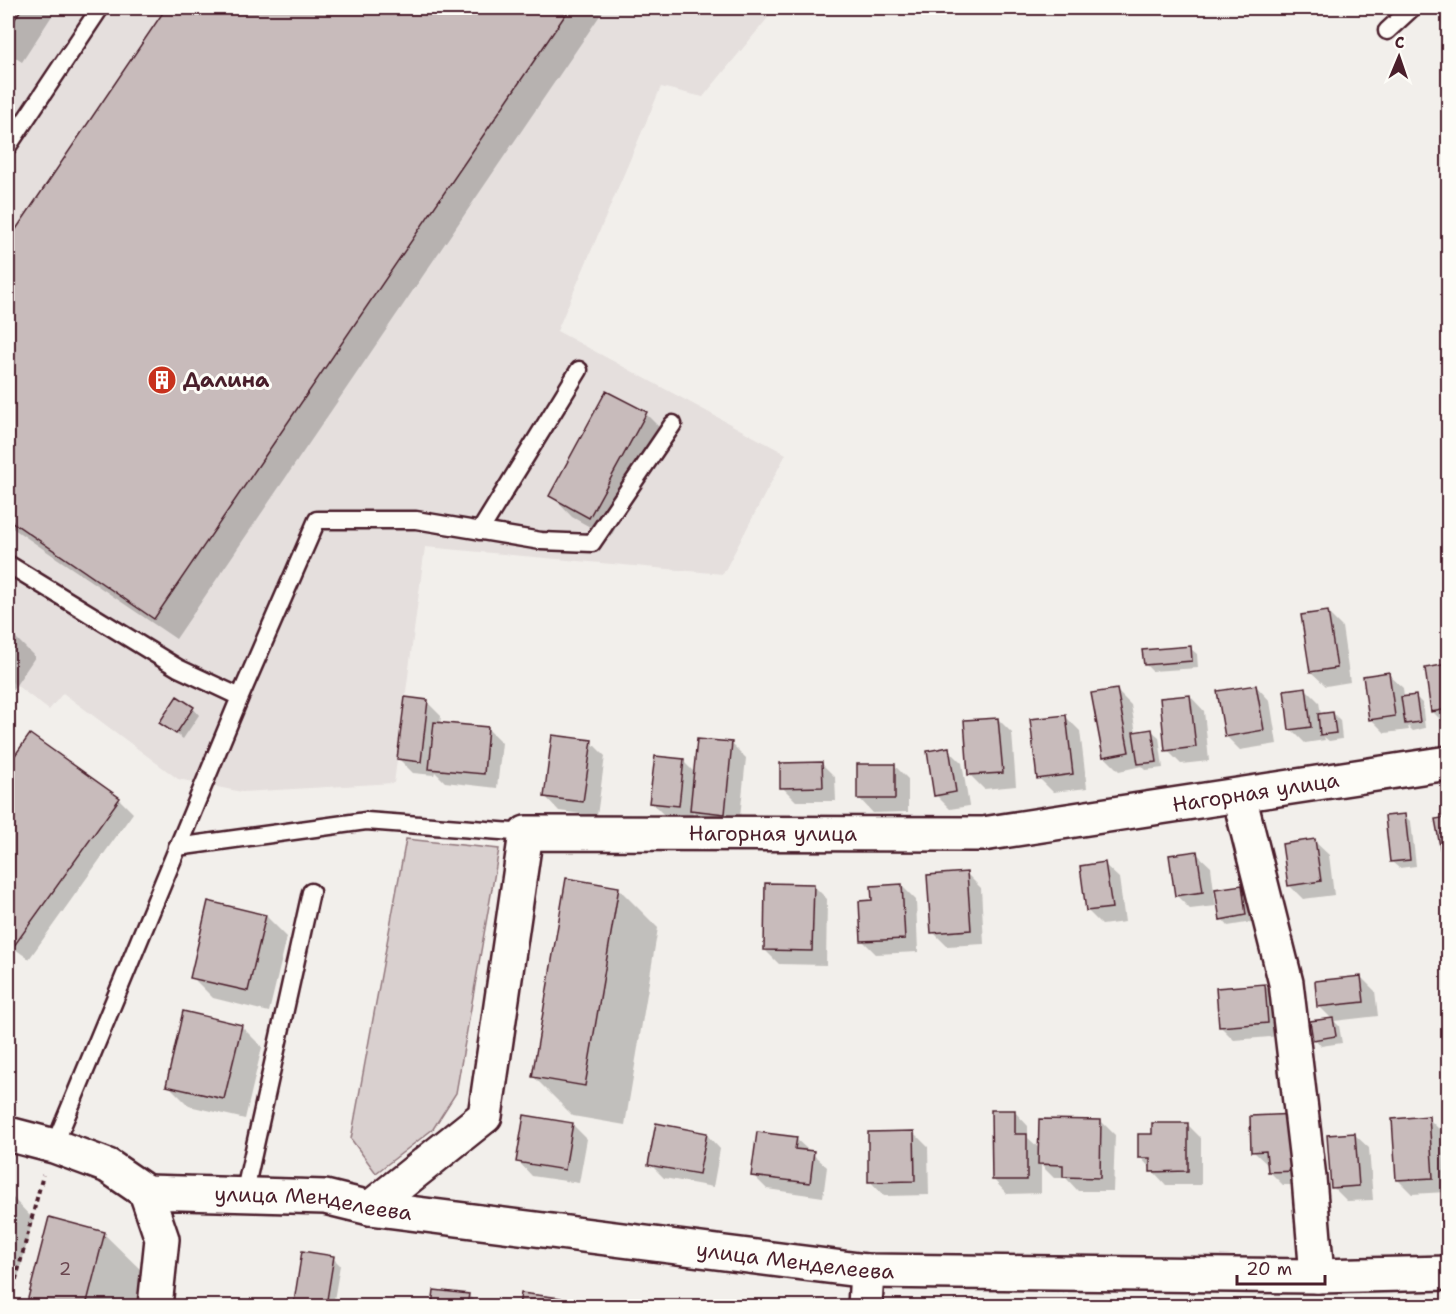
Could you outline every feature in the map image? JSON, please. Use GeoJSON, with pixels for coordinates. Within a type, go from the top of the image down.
{"type":"FeatureCollection","features":[{"type":"Feature","properties":{"kind":"street","name":"Нагорная улица"},"geometry":{"type":"LineString","coordinates":[[526,833],[983,834],[1449,763]]}},
{"type":"Feature","properties":{"kind":"street"},"geometry":{"type":"LineString","coordinates":[[1239,796],[1286,983],[1309,1178],[1317,1276]]}},
{"type":"Feature","properties":{"kind":"street"},"geometry":{"type":"LineString","coordinates":[[370,1209],[485,1116],[526,833]]}},
{"type":"Feature","properties":{"kind":"street"},"geometry":{"type":"LineString","coordinates":[[8,1134],[54,1146],[108,1166],[146,1192],[162,1239],[155,1306]]}},
{"type":"Feature","properties":{"kind":"street","name":"улица Менделеева"},"geometry":{"type":"LineString","coordinates":[[146,1192],[325,1197],[370,1209],[867,1271],[1317,1276],[1449,1273]]}},
{"type":"Feature","properties":{"kind":"street"},"geometry":{"type":"LineString","coordinates":[[865,1306],[867,1271]]}},
{"type":"Feature","properties":{"kind":"lane"},"geometry":{"type":"LineString","coordinates":[[8,146],[100,8]]}},
{"type":"Feature","properties":{"kind":"lane"},"geometry":{"type":"LineString","coordinates":[[1387,31],[1412,8]]}},
{"type":"Feature","properties":{"kind":"lane"},"geometry":{"type":"LineString","coordinates":[[480,531],[579,370]]}},
{"type":"Feature","properties":{"kind":"lane"},"geometry":{"type":"LineString","coordinates":[[54,1146],[240,697],[317,520],[416,520],[541,541],[591,543],[673,424]]}},
{"type":"Feature","properties":{"kind":"lane"},"geometry":{"type":"LineString","coordinates":[[8,564],[178,668],[240,697]]}},
{"type":"Feature","properties":{"kind":"lane"},"geometry":{"type":"LineString","coordinates":[[177,847],[366,821],[526,833]]}},
{"type":"Feature","properties":{"kind":"lane"},"geometry":{"type":"LineString","coordinates":[[244,1195],[311,892]]}},
{"type":"Feature","properties":{"kind":"path"},"geometry":{"type":"LineString","coordinates":[[9,1306],[44,1171],[54,1146]]}},
{"type":"Feature","properties":{"kind":"shaded area"},"geometry":{"type":"Polygon","coordinates":[[[8,8],[776,8],[703,97],[661,87],[557,331],[786,454],[723,574],[425,547],[394,783],[242,792],[178,779],[63,693],[49,710],[8,679],[8,8]]]}},
{"type":"Feature","properties":{"kind":"shaded area"},"geometry":{"type":"Polygon","coordinates":[[[406,839],[499,849],[456,1093],[433,1129],[376,1173],[351,1139],[406,839]]]}},
{"type":"Feature","properties":{"kind":"building"},"geometry":{"type":"Polygon","coordinates":[[[8,8],[22,8],[8,30],[8,8]]]}},
{"type":"Feature","properties":{"kind":"building","name":"Далина"},"geometry":{"type":"Polygon","coordinates":[[[166,8],[570,8],[154,619],[8,519],[8,241],[166,8]]]}},
{"type":"Feature","properties":{"kind":"building"},"geometry":{"type":"Polygon","coordinates":[[[606,391],[647,412],[589,518],[549,496],[606,391]]]}},
{"type":"Feature","properties":{"kind":"building"},"geometry":{"type":"Polygon","coordinates":[[[1328,611],[1337,668],[1310,672],[1301,615],[1328,611]]]}},
{"type":"Feature","properties":{"kind":"building"},"geometry":{"type":"Polygon","coordinates":[[[1191,646],[1192,661],[1144,665],[1142,650],[1191,646]]]}},
{"type":"Feature","properties":{"kind":"building"},"geometry":{"type":"Polygon","coordinates":[[[1448,664],[1448,709],[1431,712],[1425,668],[1448,664]]]}},
{"type":"Feature","properties":{"kind":"building"},"geometry":{"type":"Polygon","coordinates":[[[1389,672],[1395,716],[1369,720],[1363,676],[1389,672]]]}},
{"type":"Feature","properties":{"kind":"building"},"geometry":{"type":"Polygon","coordinates":[[[1256,685],[1264,730],[1225,737],[1217,691],[1256,685]]]}},
{"type":"Feature","properties":{"kind":"building"},"geometry":{"type":"Polygon","coordinates":[[[1306,687],[1311,727],[1289,730],[1284,690],[1306,687]]]}},
{"type":"Feature","properties":{"kind":"building"},"geometry":{"type":"Polygon","coordinates":[[[1117,689],[1129,752],[1103,757],[1091,693],[1117,689]]]}},
{"type":"Feature","properties":{"kind":"building"},"geometry":{"type":"Polygon","coordinates":[[[1190,695],[1196,747],[1165,751],[1160,698],[1190,695]]]}},
{"type":"Feature","properties":{"kind":"building"},"geometry":{"type":"Polygon","coordinates":[[[1416,695],[1420,722],[1405,724],[1401,697],[1416,695]]]}},
{"type":"Feature","properties":{"kind":"building"},"geometry":{"type":"Polygon","coordinates":[[[177,696],[194,707],[176,734],[159,723],[177,696]]]}},
{"type":"Feature","properties":{"kind":"building"},"geometry":{"type":"Polygon","coordinates":[[[405,697],[428,700],[421,762],[397,759],[405,697]]]}},
{"type":"Feature","properties":{"kind":"building"},"geometry":{"type":"Polygon","coordinates":[[[1333,712],[1336,733],[1320,735],[1318,714],[1333,712]]]}},
{"type":"Feature","properties":{"kind":"building"},"geometry":{"type":"Polygon","coordinates":[[[1066,715],[1073,774],[1037,779],[1030,719],[1066,715]]]}},
{"type":"Feature","properties":{"kind":"building"},"geometry":{"type":"Polygon","coordinates":[[[998,718],[1003,773],[968,775],[964,720],[998,718]]]}},
{"type":"Feature","properties":{"kind":"building"},"geometry":{"type":"Polygon","coordinates":[[[434,722],[488,727],[484,774],[429,769],[434,722]]]}},
{"type":"Feature","properties":{"kind":"building"},"geometry":{"type":"Polygon","coordinates":[[[1152,729],[1157,762],[1138,764],[1133,732],[1152,729]]]}},
{"type":"Feature","properties":{"kind":"building"},"geometry":{"type":"Polygon","coordinates":[[[30,734],[120,798],[14,946],[8,941],[8,765],[30,734]]]}},
{"type":"Feature","properties":{"kind":"building"},"geometry":{"type":"Polygon","coordinates":[[[552,735],[592,740],[583,802],[544,797],[552,735]]]}},
{"type":"Feature","properties":{"kind":"building"},"geometry":{"type":"Polygon","coordinates":[[[697,739],[732,742],[725,814],[690,810],[697,739]]]}},
{"type":"Feature","properties":{"kind":"building"},"geometry":{"type":"Polygon","coordinates":[[[949,747],[956,792],[934,796],[927,751],[949,747]]]}},
{"type":"Feature","properties":{"kind":"building"},"geometry":{"type":"Polygon","coordinates":[[[655,756],[684,759],[679,806],[649,803],[655,756]]]}},
{"type":"Feature","properties":{"kind":"building"},"geometry":{"type":"Polygon","coordinates":[[[822,762],[823,787],[780,788],[780,763],[822,762]]]}},
{"type":"Feature","properties":{"kind":"building"},"geometry":{"type":"Polygon","coordinates":[[[857,764],[895,764],[895,799],[857,799],[857,764]]]}},
{"type":"Feature","properties":{"kind":"building"},"geometry":{"type":"Polygon","coordinates":[[[1405,814],[1410,860],[1390,862],[1385,816],[1405,814]]]}},
{"type":"Feature","properties":{"kind":"building"},"geometry":{"type":"Polygon","coordinates":[[[1448,817],[1448,874],[1445,874],[1435,819],[1448,817]]]}},
{"type":"Feature","properties":{"kind":"building"},"geometry":{"type":"Polygon","coordinates":[[[1315,839],[1321,881],[1288,886],[1282,844],[1315,839]]]}},
{"type":"Feature","properties":{"kind":"building"},"geometry":{"type":"Polygon","coordinates":[[[1197,851],[1203,892],[1175,896],[1169,855],[1197,851]]]}},
{"type":"Feature","properties":{"kind":"building"},"geometry":{"type":"Polygon","coordinates":[[[1105,862],[1112,908],[1086,911],[1080,866],[1105,862]]]}},
{"type":"Feature","properties":{"kind":"building"},"geometry":{"type":"Polygon","coordinates":[[[967,872],[971,930],[931,933],[927,875],[967,872]]]}},
{"type":"Feature","properties":{"kind":"building"},"geometry":{"type":"Polygon","coordinates":[[[566,878],[619,887],[585,1086],[532,1077],[566,878]]]}},
{"type":"Feature","properties":{"kind":"building"},"geometry":{"type":"Polygon","coordinates":[[[765,883],[814,884],[812,951],[764,950],[765,883]]]}},
{"type":"Feature","properties":{"kind":"building"},"geometry":{"type":"Polygon","coordinates":[[[902,884],[905,939],[861,941],[859,901],[872,900],[871,886],[902,884]]]}},
{"type":"Feature","properties":{"kind":"building"},"geometry":{"type":"Polygon","coordinates":[[[1242,885],[1246,915],[1220,920],[1215,889],[1242,885]]]}},
{"type":"Feature","properties":{"kind":"building"},"geometry":{"type":"Polygon","coordinates":[[[208,901],[266,915],[248,991],[190,978],[208,901]]]}},
{"type":"Feature","properties":{"kind":"building"},"geometry":{"type":"Polygon","coordinates":[[[1361,976],[1364,1002],[1317,1007],[1315,981],[1361,976]]]}},
{"type":"Feature","properties":{"kind":"building"},"geometry":{"type":"Polygon","coordinates":[[[1265,984],[1268,1023],[1219,1027],[1216,988],[1265,984]]]}},
{"type":"Feature","properties":{"kind":"building"},"geometry":{"type":"Polygon","coordinates":[[[183,1011],[242,1025],[224,1099],[166,1086],[183,1011]]]}},
{"type":"Feature","properties":{"kind":"building"},"geometry":{"type":"Polygon","coordinates":[[[1333,1018],[1336,1036],[1313,1040],[1310,1021],[1333,1018]]]}},
{"type":"Feature","properties":{"kind":"building"},"geometry":{"type":"Polygon","coordinates":[[[991,1110],[1015,1110],[1015,1134],[1027,1134],[1027,1180],[992,1180],[991,1110]]]}},
{"type":"Feature","properties":{"kind":"building"},"geometry":{"type":"Polygon","coordinates":[[[1295,1114],[1297,1171],[1268,1172],[1266,1151],[1251,1152],[1250,1116],[1295,1114]]]}},
{"type":"Feature","properties":{"kind":"building"},"geometry":{"type":"Polygon","coordinates":[[[524,1115],[573,1123],[565,1170],[516,1162],[524,1115]]]}},
{"type":"Feature","properties":{"kind":"building"},"geometry":{"type":"Polygon","coordinates":[[[1429,1116],[1433,1178],[1396,1180],[1392,1119],[1429,1116]]]}},
{"type":"Feature","properties":{"kind":"building"},"geometry":{"type":"Polygon","coordinates":[[[1039,1119],[1101,1120],[1100,1178],[1063,1177],[1063,1165],[1038,1164],[1039,1119]]]}},
{"type":"Feature","properties":{"kind":"building"},"geometry":{"type":"Polygon","coordinates":[[[656,1123],[707,1133],[699,1174],[648,1165],[656,1123]]]}},
{"type":"Feature","properties":{"kind":"building"},"geometry":{"type":"Polygon","coordinates":[[[1152,1123],[1188,1123],[1188,1171],[1150,1172],[1150,1158],[1138,1158],[1138,1134],[1152,1134],[1152,1123]]]}},
{"type":"Feature","properties":{"kind":"building"},"geometry":{"type":"Polygon","coordinates":[[[914,1131],[915,1181],[868,1182],[868,1132],[914,1131]]]}},
{"type":"Feature","properties":{"kind":"building"},"geometry":{"type":"Polygon","coordinates":[[[757,1132],[797,1137],[795,1149],[814,1151],[810,1183],[751,1176],[757,1132]]]}},
{"type":"Feature","properties":{"kind":"building"},"geometry":{"type":"Polygon","coordinates":[[[1355,1133],[1359,1186],[1331,1188],[1327,1135],[1355,1133]]]}},
{"type":"Feature","properties":{"kind":"building"},"geometry":{"type":"Polygon","coordinates":[[[49,1217],[105,1232],[86,1306],[26,1306],[49,1217]]]}},
{"type":"Feature","properties":{"kind":"building"},"geometry":{"type":"Polygon","coordinates":[[[302,1251],[334,1256],[326,1306],[294,1302],[302,1251]]]}},
{"type":"Feature","properties":{"kind":"building"},"geometry":{"type":"Polygon","coordinates":[[[434,1290],[469,1294],[467,1306],[432,1306],[434,1290]]]}},
{"type":"Feature","properties":{"kind":"building"},"geometry":{"type":"Polygon","coordinates":[[[521,1293],[561,1298],[560,1306],[519,1306],[521,1293]]]}},
{"type":"Feature","properties":{"kind":"place","name":"Далина"},"geometry":{"type":"Point","coordinates":[162,380]}}]}
